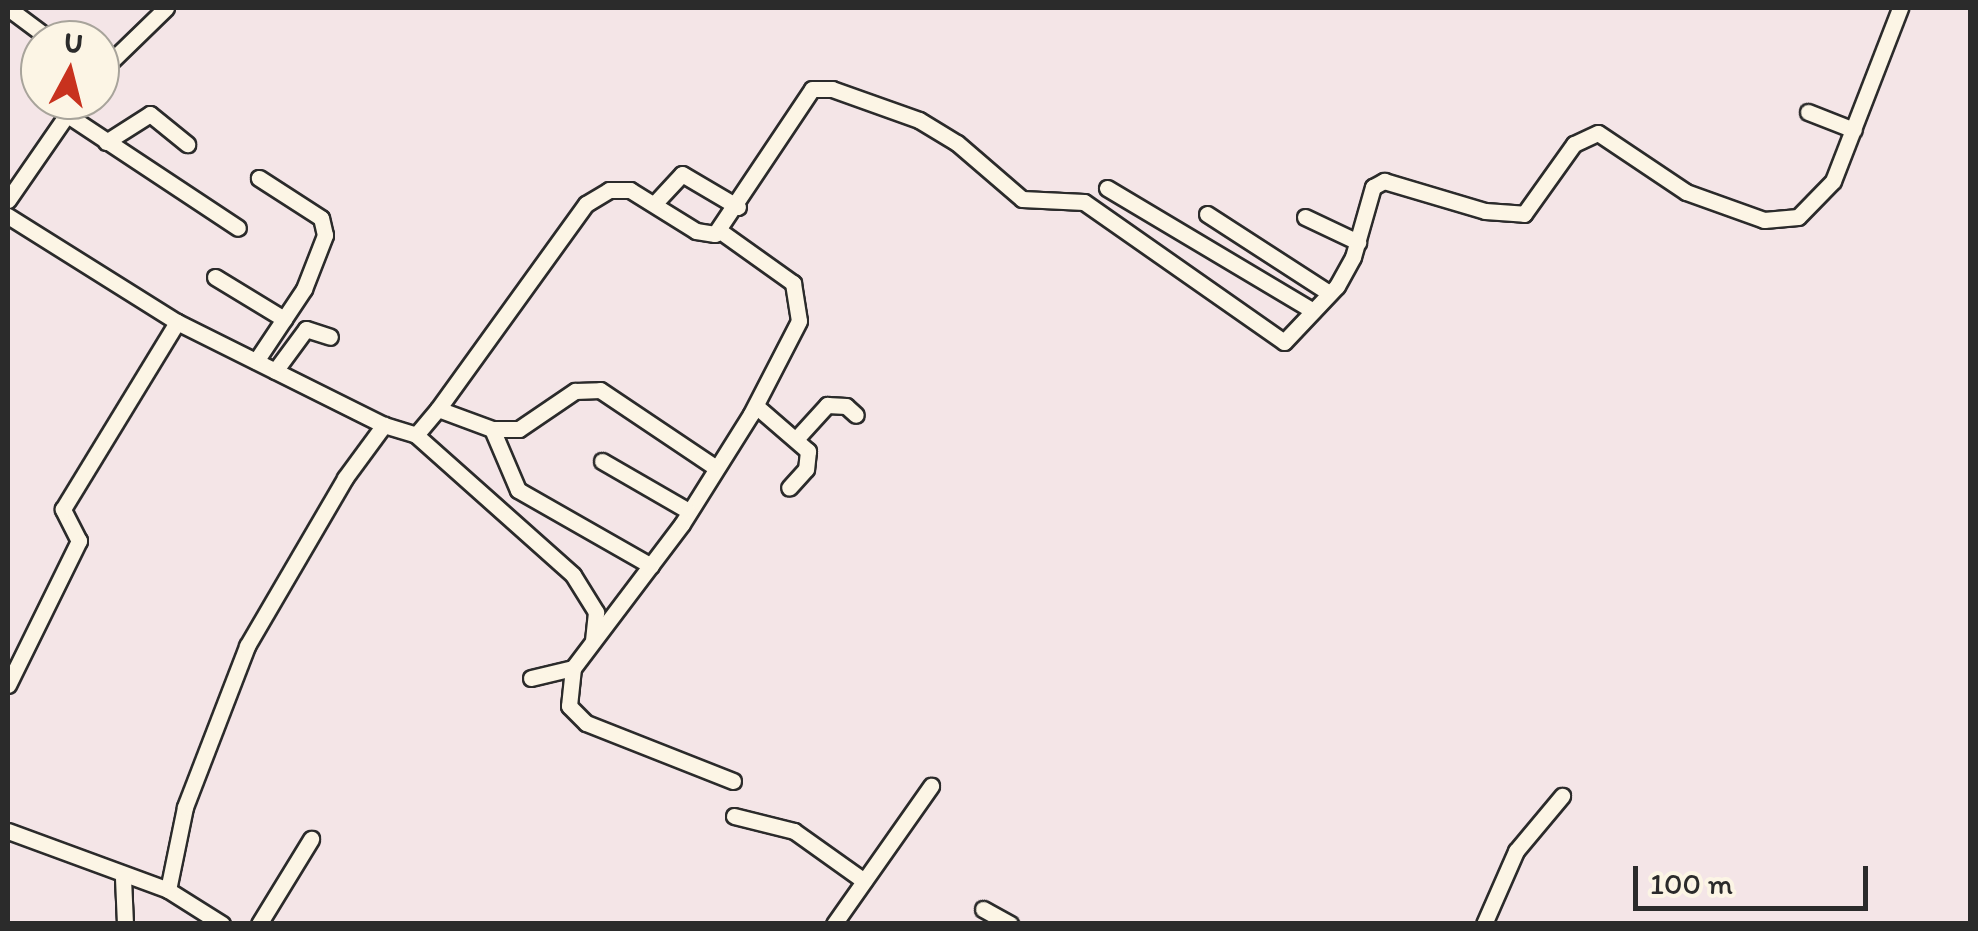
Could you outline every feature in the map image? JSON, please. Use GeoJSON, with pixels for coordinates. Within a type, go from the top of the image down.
{"type":"FeatureCollection","features":[{"type":"Feature","properties":{"kind":"street"},"geometry":{"type":"LineString","coordinates":[[120,53],[166,8]]}},
{"type":"Feature","properties":{"kind":"street"},"geometry":{"type":"LineString","coordinates":[[720,231],[803,96],[822,87],[919,120],[1022,199],[1084,202],[1240,308],[1277,342],[1330,293],[1358,242],[1378,183],[1486,211],[1524,214],[1574,144],[1590,134],[1609,137],[1686,192],[1764,220],[1785,220],[1826,192],[1900,8]]}},
{"type":"Feature","properties":{"kind":"street"},"geometry":{"type":"LineString","coordinates":[[1808,112],[1854,130]]}},
{"type":"Feature","properties":{"kind":"street"},"geometry":{"type":"LineString","coordinates":[[106,142],[150,114],[187,144]]}},
{"type":"Feature","properties":{"kind":"street"},"geometry":{"type":"LineString","coordinates":[[8,200],[62,120]]}},
{"type":"Feature","properties":{"kind":"street"},"geometry":{"type":"LineString","coordinates":[[75,120],[238,228]]}},
{"type":"Feature","properties":{"kind":"street"},"geometry":{"type":"LineString","coordinates":[[656,202],[682,174],[738,206]]}},
{"type":"Feature","properties":{"kind":"street"},"geometry":{"type":"LineString","coordinates":[[256,362],[304,288],[324,224],[259,178]]}},
{"type":"Feature","properties":{"kind":"street"},"geometry":{"type":"LineString","coordinates":[[1107,188],[1313,311]]}},
{"type":"Feature","properties":{"kind":"street"},"geometry":{"type":"LineString","coordinates":[[416,435],[586,204],[619,189],[656,202],[696,231],[720,231],[793,283],[799,321],[756,406],[651,566],[574,668],[569,706],[586,723],[733,781]]}},
{"type":"Feature","properties":{"kind":"street"},"geometry":{"type":"LineString","coordinates":[[1208,214],[1330,293]]}},
{"type":"Feature","properties":{"kind":"street"},"geometry":{"type":"LineString","coordinates":[[8,216],[176,322],[384,425],[416,435],[590,595],[596,630],[591,644]]}},
{"type":"Feature","properties":{"kind":"street"},"geometry":{"type":"LineString","coordinates":[[1305,217],[1358,242]]}},
{"type":"Feature","properties":{"kind":"street"},"geometry":{"type":"LineString","coordinates":[[214,276],[284,319]]}},
{"type":"Feature","properties":{"kind":"street"},"geometry":{"type":"LineString","coordinates":[[8,685],[79,542],[63,510],[176,322]]}},
{"type":"Feature","properties":{"kind":"street"},"geometry":{"type":"LineString","coordinates":[[275,371],[306,328],[330,337]]}},
{"type":"Feature","properties":{"kind":"street"},"geometry":{"type":"LineString","coordinates":[[438,410],[492,429],[518,429],[575,391],[600,390],[716,468]]}},
{"type":"Feature","properties":{"kind":"street"},"geometry":{"type":"LineString","coordinates":[[798,438],[827,406],[836,403],[856,415]]}},
{"type":"Feature","properties":{"kind":"street"},"geometry":{"type":"LineString","coordinates":[[756,406],[798,438],[809,460],[789,488]]}},
{"type":"Feature","properties":{"kind":"street"},"geometry":{"type":"LineString","coordinates":[[168,890],[185,807],[246,646],[345,478],[384,425]]}},
{"type":"Feature","properties":{"kind":"street"},"geometry":{"type":"LineString","coordinates":[[492,429],[509,481],[518,490],[651,566]]}},
{"type":"Feature","properties":{"kind":"street"},"geometry":{"type":"LineString","coordinates":[[602,461],[687,510]]}},
{"type":"Feature","properties":{"kind":"street"},"geometry":{"type":"LineString","coordinates":[[531,678],[574,668]]}},
{"type":"Feature","properties":{"kind":"street"},"geometry":{"type":"LineString","coordinates":[[834,924],[931,786]]}},
{"type":"Feature","properties":{"kind":"street"},"geometry":{"type":"LineString","coordinates":[[1484,924],[1516,851],[1562,796]]}},
{"type":"Feature","properties":{"kind":"street"},"geometry":{"type":"LineString","coordinates":[[734,816],[794,832],[864,881]]}},
{"type":"Feature","properties":{"kind":"street"},"geometry":{"type":"LineString","coordinates":[[8,831],[123,878],[168,890],[222,924]]}},
{"type":"Feature","properties":{"kind":"street"},"geometry":{"type":"LineString","coordinates":[[258,924],[311,839]]}},
{"type":"Feature","properties":{"kind":"street"},"geometry":{"type":"LineString","coordinates":[[123,878],[124,924]]}},
{"type":"Feature","properties":{"kind":"street"},"geometry":{"type":"LineString","coordinates":[[983,908],[1010,924]]}}]}
